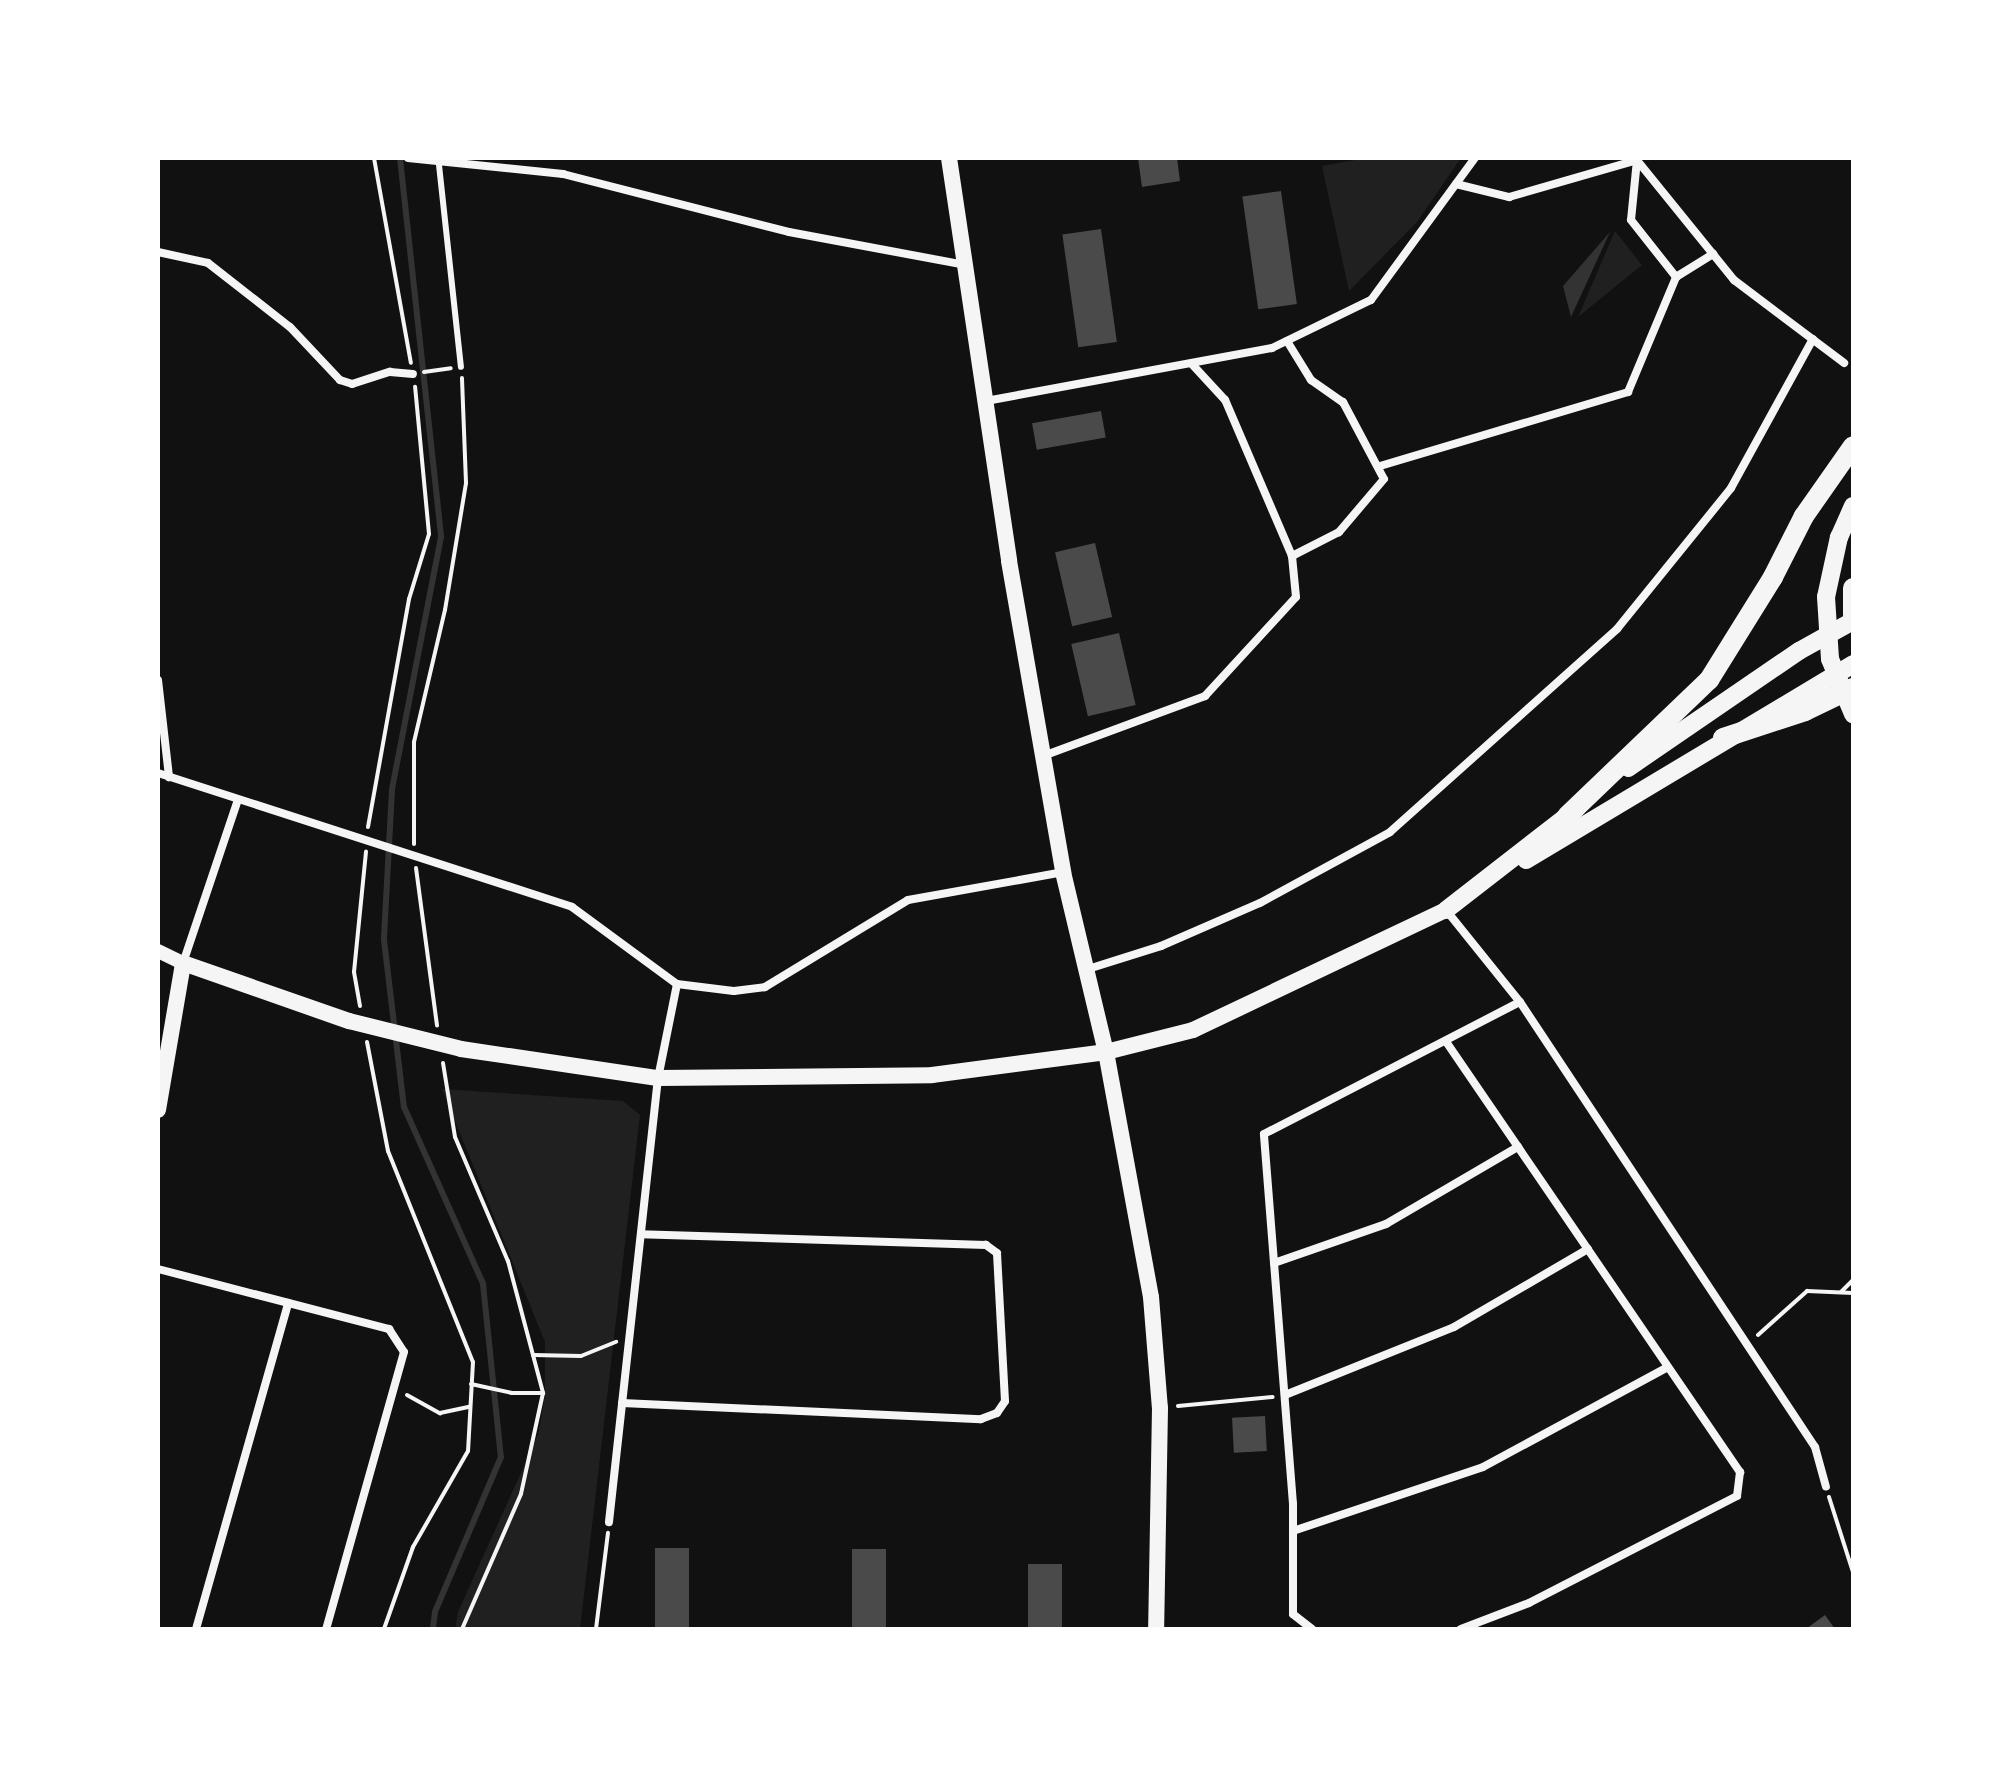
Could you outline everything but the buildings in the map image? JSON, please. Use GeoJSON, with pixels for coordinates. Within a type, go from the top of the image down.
{"type":"FeatureCollection","features":[{"type":"Feature","properties":{"kind":"highway"},"geometry":{"type":"LineString","coordinates":[[1567,816],[1709,680],[1804,516],[1853,446]]}},
{"type":"Feature","properties":{"kind":"highway"},"geometry":{"type":"LineString","coordinates":[[1853,588],[1853,615]]}},
{"type":"Feature","properties":{"kind":"highway"},"geometry":{"type":"LineString","coordinates":[[1723,738],[1805,711],[1853,688]]}},
{"type":"Feature","properties":{"kind":"main road"},"geometry":{"type":"LineString","coordinates":[[949,158],[1063,872],[1106,1052],[1151,1297],[1160,1408],[1156,1629]]}},
{"type":"Feature","properties":{"kind":"main road"},"geometry":{"type":"LineString","coordinates":[[1852,712],[1830,659],[1826,597],[1839,537],[1853,506]]}},
{"type":"Feature","properties":{"kind":"main road"},"geometry":{"type":"LineString","coordinates":[[1446,910],[1658,745],[1853,621]]}},
{"type":"Feature","properties":{"kind":"main road"},"geometry":{"type":"LineString","coordinates":[[158,1110],[183,963],[461,1049],[658,1078],[932,1075],[1106,1052],[1193,1030],[1446,910],[1723,738],[1853,664]]}},
{"type":"Feature","properties":{"kind":"street"},"geometry":{"type":"LineString","coordinates":[[986,401],[1191,363],[1287,341],[1371,300],[1475,158]]}},
{"type":"Feature","properties":{"kind":"street"},"geometry":{"type":"LineString","coordinates":[[411,159],[439,165],[563,174],[789,232],[966,265]]}},
{"type":"Feature","properties":{"kind":"street"},"geometry":{"type":"LineString","coordinates":[[1456,184],[1509,197],[1637,159]]}},
{"type":"Feature","properties":{"kind":"street"},"geometry":{"type":"LineString","coordinates":[[1637,159],[1734,280],[1844,363]]}},
{"type":"Feature","properties":{"kind":"street"},"geometry":{"type":"LineString","coordinates":[[1637,159],[1631,220],[1676,277]]}},
{"type":"Feature","properties":{"kind":"street"},"geometry":{"type":"LineString","coordinates":[[158,252],[208,263],[290,327],[340,380],[352,384],[390,372],[413,374]]}},
{"type":"Feature","properties":{"kind":"street"},"geometry":{"type":"LineString","coordinates":[[1380,466],[1628,392],[1676,277],[1713,254]]}},
{"type":"Feature","properties":{"kind":"street"},"geometry":{"type":"LineString","coordinates":[[1088,969],[1161,946],[1260,903],[1390,832],[1617,629],[1731,488],[1813,339]]}},
{"type":"Feature","properties":{"kind":"street"},"geometry":{"type":"LineString","coordinates":[[1287,341],[1311,380],[1343,402],[1380,466],[1384,479],[1339,532],[1292,556]]}},
{"type":"Feature","properties":{"kind":"street"},"geometry":{"type":"LineString","coordinates":[[1043,756],[1205,696],[1296,597],[1292,556],[1225,400],[1191,363]]}},
{"type":"Feature","properties":{"kind":"street"},"geometry":{"type":"LineString","coordinates":[[158,680],[169,777]]}},
{"type":"Feature","properties":{"kind":"street"},"geometry":{"type":"LineString","coordinates":[[158,773],[363,842],[572,907],[677,984],[734,991],[765,987],[908,900],[1063,872]]}},
{"type":"Feature","properties":{"kind":"street"},"geometry":{"type":"LineString","coordinates":[[158,951],[183,963],[238,800]]}},
{"type":"Feature","properties":{"kind":"street"},"geometry":{"type":"LineString","coordinates":[[1446,910],[1520,1002],[1815,1447],[1826,1487]]}},
{"type":"Feature","properties":{"kind":"street"},"geometry":{"type":"LineString","coordinates":[[609,1522],[658,1078],[677,984]]}},
{"type":"Feature","properties":{"kind":"street"},"geometry":{"type":"LineString","coordinates":[[1312,1629],[1293,1614],[1293,1531],[1285,1395],[1264,1134],[1447,1043],[1520,1002]]}},
{"type":"Feature","properties":{"kind":"street"},"geometry":{"type":"LineString","coordinates":[[1447,1043],[1740,1472],[1737,1496],[1529,1603],[1461,1629]]}},
{"type":"Feature","properties":{"kind":"street"},"geometry":{"type":"LineString","coordinates":[[1274,1263],[1386,1224],[1518,1147]]}},
{"type":"Feature","properties":{"kind":"street"},"geometry":{"type":"LineString","coordinates":[[622,1403],[981,1419],[997,1413],[1005,1401],[997,1253],[986,1245],[641,1234]]}},
{"type":"Feature","properties":{"kind":"street"},"geometry":{"type":"LineString","coordinates":[[1285,1395],[1454,1327],[1588,1249]]}},
{"type":"Feature","properties":{"kind":"street"},"geometry":{"type":"LineString","coordinates":[[158,1269],[389,1329],[404,1352],[326,1629]]}},
{"type":"Feature","properties":{"kind":"street"},"geometry":{"type":"LineString","coordinates":[[196,1629],[288,1303]]}},
{"type":"Feature","properties":{"kind":"street"},"geometry":{"type":"LineString","coordinates":[[1293,1531],[1483,1467],[1668,1367]]}},
{"type":"Feature","properties":{"kind":"lane"},"geometry":{"type":"LineString","coordinates":[[439,165],[461,367]]}},
{"type":"Feature","properties":{"kind":"path"},"geometry":{"type":"LineString","coordinates":[[368,829],[409,599],[429,534],[413,374],[374,158]]}},
{"type":"Feature","properties":{"kind":"path"},"geometry":{"type":"LineString","coordinates":[[411,821],[414,742],[445,610],[466,483],[461,367]]}},
{"type":"Feature","properties":{"kind":"path"},"geometry":{"type":"LineString","coordinates":[[413,374],[447,369]]}},
{"type":"Feature","properties":{"kind":"path"},"geometry":{"type":"LineString","coordinates":[[356,1019],[354,972],[363,842]]}},
{"type":"Feature","properties":{"kind":"path"},"geometry":{"type":"LineString","coordinates":[[365,1032],[388,1151],[473,1362],[468,1451],[413,1547],[384,1629]]}},
{"type":"Feature","properties":{"kind":"path"},"geometry":{"type":"LineString","coordinates":[[462,1629],[521,1494],[543,1393],[508,1261]]}},
{"type":"Feature","properties":{"kind":"path"},"geometry":{"type":"LineString","coordinates":[[1841,1292],[1853,1280]]}},
{"type":"Feature","properties":{"kind":"path"},"geometry":{"type":"LineString","coordinates":[[1747,1345],[1807,1291],[1853,1293]]}},
{"type":"Feature","properties":{"kind":"path"},"geometry":{"type":"LineString","coordinates":[[533,1355],[581,1356],[630,1336]]}},
{"type":"Feature","properties":{"kind":"path"},"geometry":{"type":"LineString","coordinates":[[471,1384],[508,1393],[543,1393]]}},
{"type":"Feature","properties":{"kind":"path"},"geometry":{"type":"LineString","coordinates":[[394,1388],[440,1413],[470,1407]]}},
{"type":"Feature","properties":{"kind":"path"},"geometry":{"type":"LineString","coordinates":[[1160,1408],[1285,1395]]}},
{"type":"Feature","properties":{"kind":"path"},"geometry":{"type":"LineString","coordinates":[[1826,1487],[1853,1572]]}},
{"type":"Feature","properties":{"kind":"path"},"geometry":{"type":"LineString","coordinates":[[596,1629],[609,1522]]}},
{"type":"Feature","properties":{"kind":"shaded area"},"geometry":{"type":"Polygon","coordinates":[[[1366,158],[1461,158],[1417,222],[1349,291],[1322,166],[1366,158]]]}},
{"type":"Feature","properties":{"kind":"shaded area"},"geometry":{"type":"Polygon","coordinates":[[[1615,231],[1642,265],[1578,317],[1615,231]]]}},
{"type":"Feature","properties":{"kind":"shaded area"},"geometry":{"type":"Polygon","coordinates":[[[1610,232],[1571,317],[1563,286],[1610,232]]]}},
{"type":"Feature","properties":{"kind":"shaded area"},"geometry":{"type":"Polygon","coordinates":[[[442,1089],[623,1101],[640,1115],[580,1629],[455,1629],[458,1612],[538,1435],[545,1396],[545,1342],[442,1089]]]}},
{"type":"Feature","properties":{"kind":"waterway"},"geometry":{"type":"LineString","coordinates":[[400,158],[441,537],[392,790],[384,940],[404,1107],[483,1284],[501,1457],[435,1612],[433,1629]]}}]}
